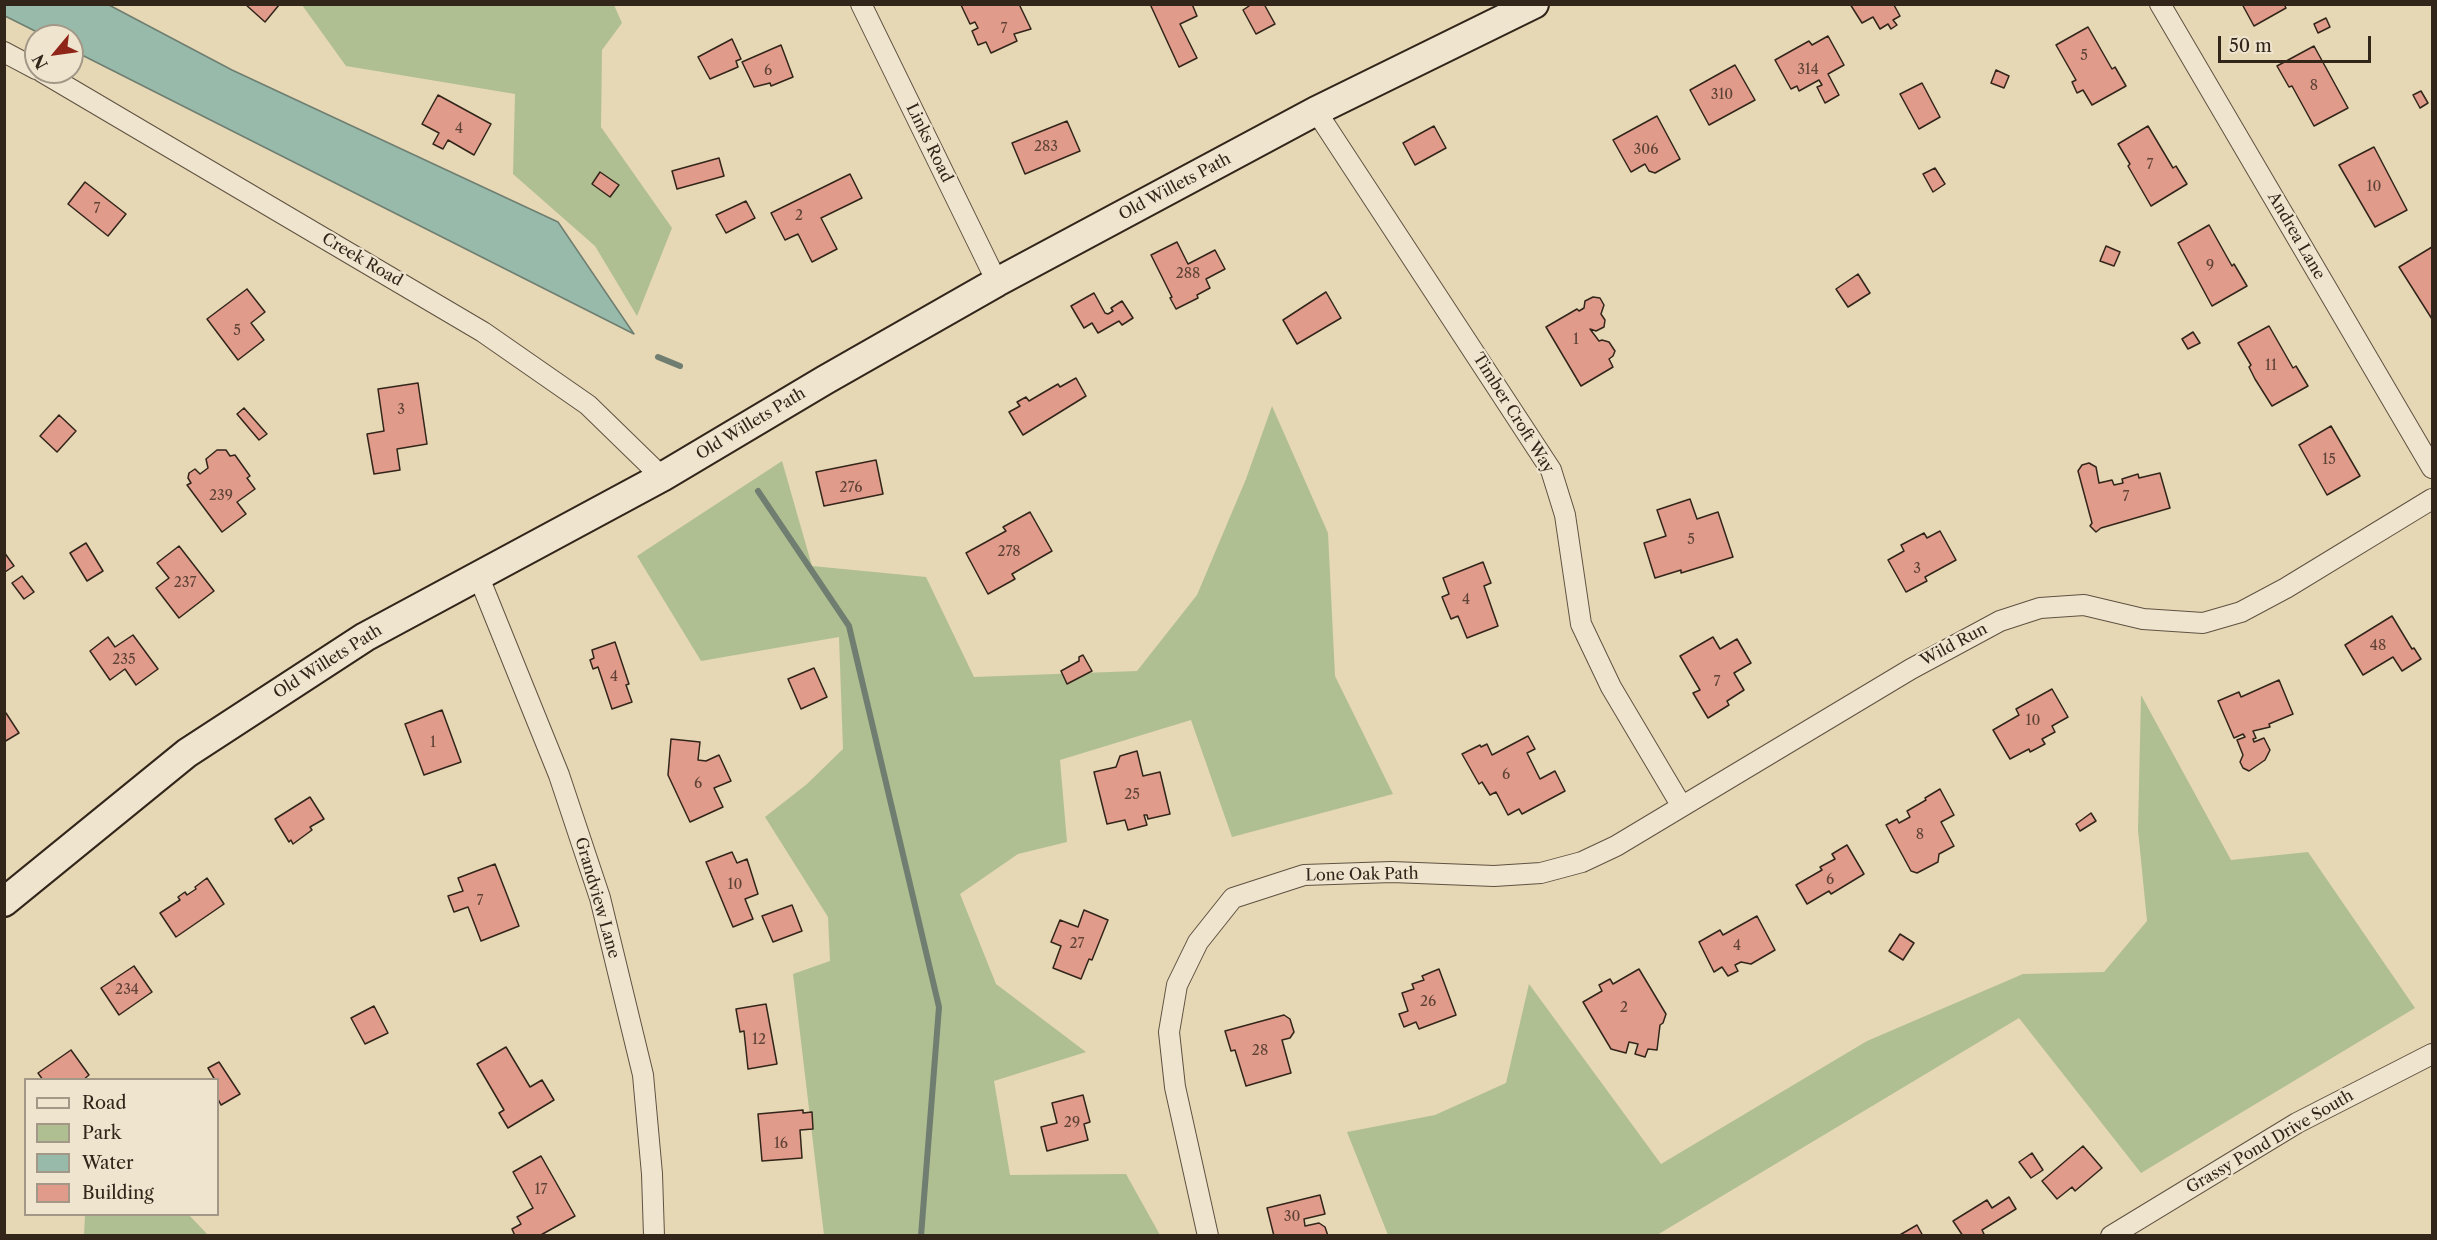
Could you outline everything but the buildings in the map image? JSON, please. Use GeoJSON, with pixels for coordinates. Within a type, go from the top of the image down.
{"type":"FeatureCollection","features":[{"type":"Feature","properties":{"kind":"main road","name":"Old Willets Path"},"geometry":{"type":"LineString","coordinates":[[4,903],[187,753],[365,637],[662,477],[825,380],[997,282],[1316,111],[1534,4]]}},
{"type":"Feature","properties":{"kind":"street","name":"Links Road"},"geometry":{"type":"LineString","coordinates":[[861,4],[997,282]]}},
{"type":"Feature","properties":{"kind":"street","name":"Andrea Lane"},"geometry":{"type":"LineString","coordinates":[[2160,4],[2433,468]]}},
{"type":"Feature","properties":{"kind":"street"},"geometry":{"type":"LineString","coordinates":[[4,52],[24,63]]}},
{"type":"Feature","properties":{"kind":"street","name":"Creek Road"},"geometry":{"type":"LineString","coordinates":[[62,84],[483,332],[588,405],[662,477]]}},
{"type":"Feature","properties":{"kind":"street","name":"Timber Croft Way"},"geometry":{"type":"LineString","coordinates":[[1316,111],[1551,470],[1565,515],[1581,624],[1611,687],[1681,805]]}},
{"type":"Feature","properties":{"kind":"street","name":"Wild Run"},"geometry":{"type":"LineString","coordinates":[[1494,876],[1541,873],[1582,862],[1616,846],[1911,669],[2000,621],[2040,608],[2084,605],[2143,619],[2203,623],[2241,612],[2286,588],[2433,499]]}},
{"type":"Feature","properties":{"kind":"street","name":"Grandview Lane"},"geometry":{"type":"LineString","coordinates":[[478,575],[559,776],[600,898],[643,1075],[652,1174],[654,1236]]}},
{"type":"Feature","properties":{"kind":"street","name":"Lone Oak Path"},"geometry":{"type":"LineString","coordinates":[[1208,1236],[1175,1087],[1169,1032],[1177,985],[1198,942],[1233,898],[1304,875],[1392,872],[1494,876]]}},
{"type":"Feature","properties":{"kind":"street","name":"Grassy Pond Drive South"},"geometry":{"type":"LineString","coordinates":[[2111,1236],[2297,1123],[2433,1054]]}},
{"type":"Feature","properties":{"kind":"green space"},"geometry":{"type":"Polygon","coordinates":[[[302,5],[614,5],[622,23],[602,50],[601,127],[672,228],[637,316],[595,246],[513,174],[515,94],[346,66],[302,5]]]}},
{"type":"Feature","properties":{"kind":"green space"},"geometry":{"type":"Polygon","coordinates":[[[1272,406],[1328,533],[1335,676],[1393,794],[1232,837],[1191,720],[1060,760],[1067,842],[1018,854],[960,894],[996,984],[1086,1052],[994,1081],[1010,1175],[1126,1174],[1160,1235],[824,1235],[793,974],[830,961],[828,917],[765,817],[807,784],[843,749],[839,637],[701,661],[637,556],[782,461],[812,566],[926,577],[974,677],[1137,671],[1197,595],[1246,479],[1272,406]]]}},
{"type":"Feature","properties":{"kind":"green space"},"geometry":{"type":"Polygon","coordinates":[[[2141,695],[2231,860],[2308,852],[2415,1008],[2141,1173],[2019,1018],[1657,1235],[1388,1235],[1347,1132],[1435,1115],[1506,1083],[1529,984],[1661,1164],[1867,1041],[2023,974],[2104,972],[2147,921],[2138,830],[2141,695]]]}},
{"type":"Feature","properties":{"kind":"green space"},"geometry":{"type":"Polygon","coordinates":[[[85,1216],[190,1216],[208,1235],[84,1235],[85,1216]]]}},
{"type":"Feature","properties":{"kind":"water"},"geometry":{"type":"Polygon","coordinates":[[[4,5],[109,5],[232,70],[558,222],[634,334],[84,56],[84,24],[24,26],[5,16],[4,5]]]}},
{"type":"Feature","properties":{"kind":"waterway"},"geometry":{"type":"LineString","coordinates":[[658,357],[680,366]]}},
{"type":"Feature","properties":{"kind":"waterway"},"geometry":{"type":"LineString","coordinates":[[758,491],[849,626],[939,1007],[921,1236]]}}]}
